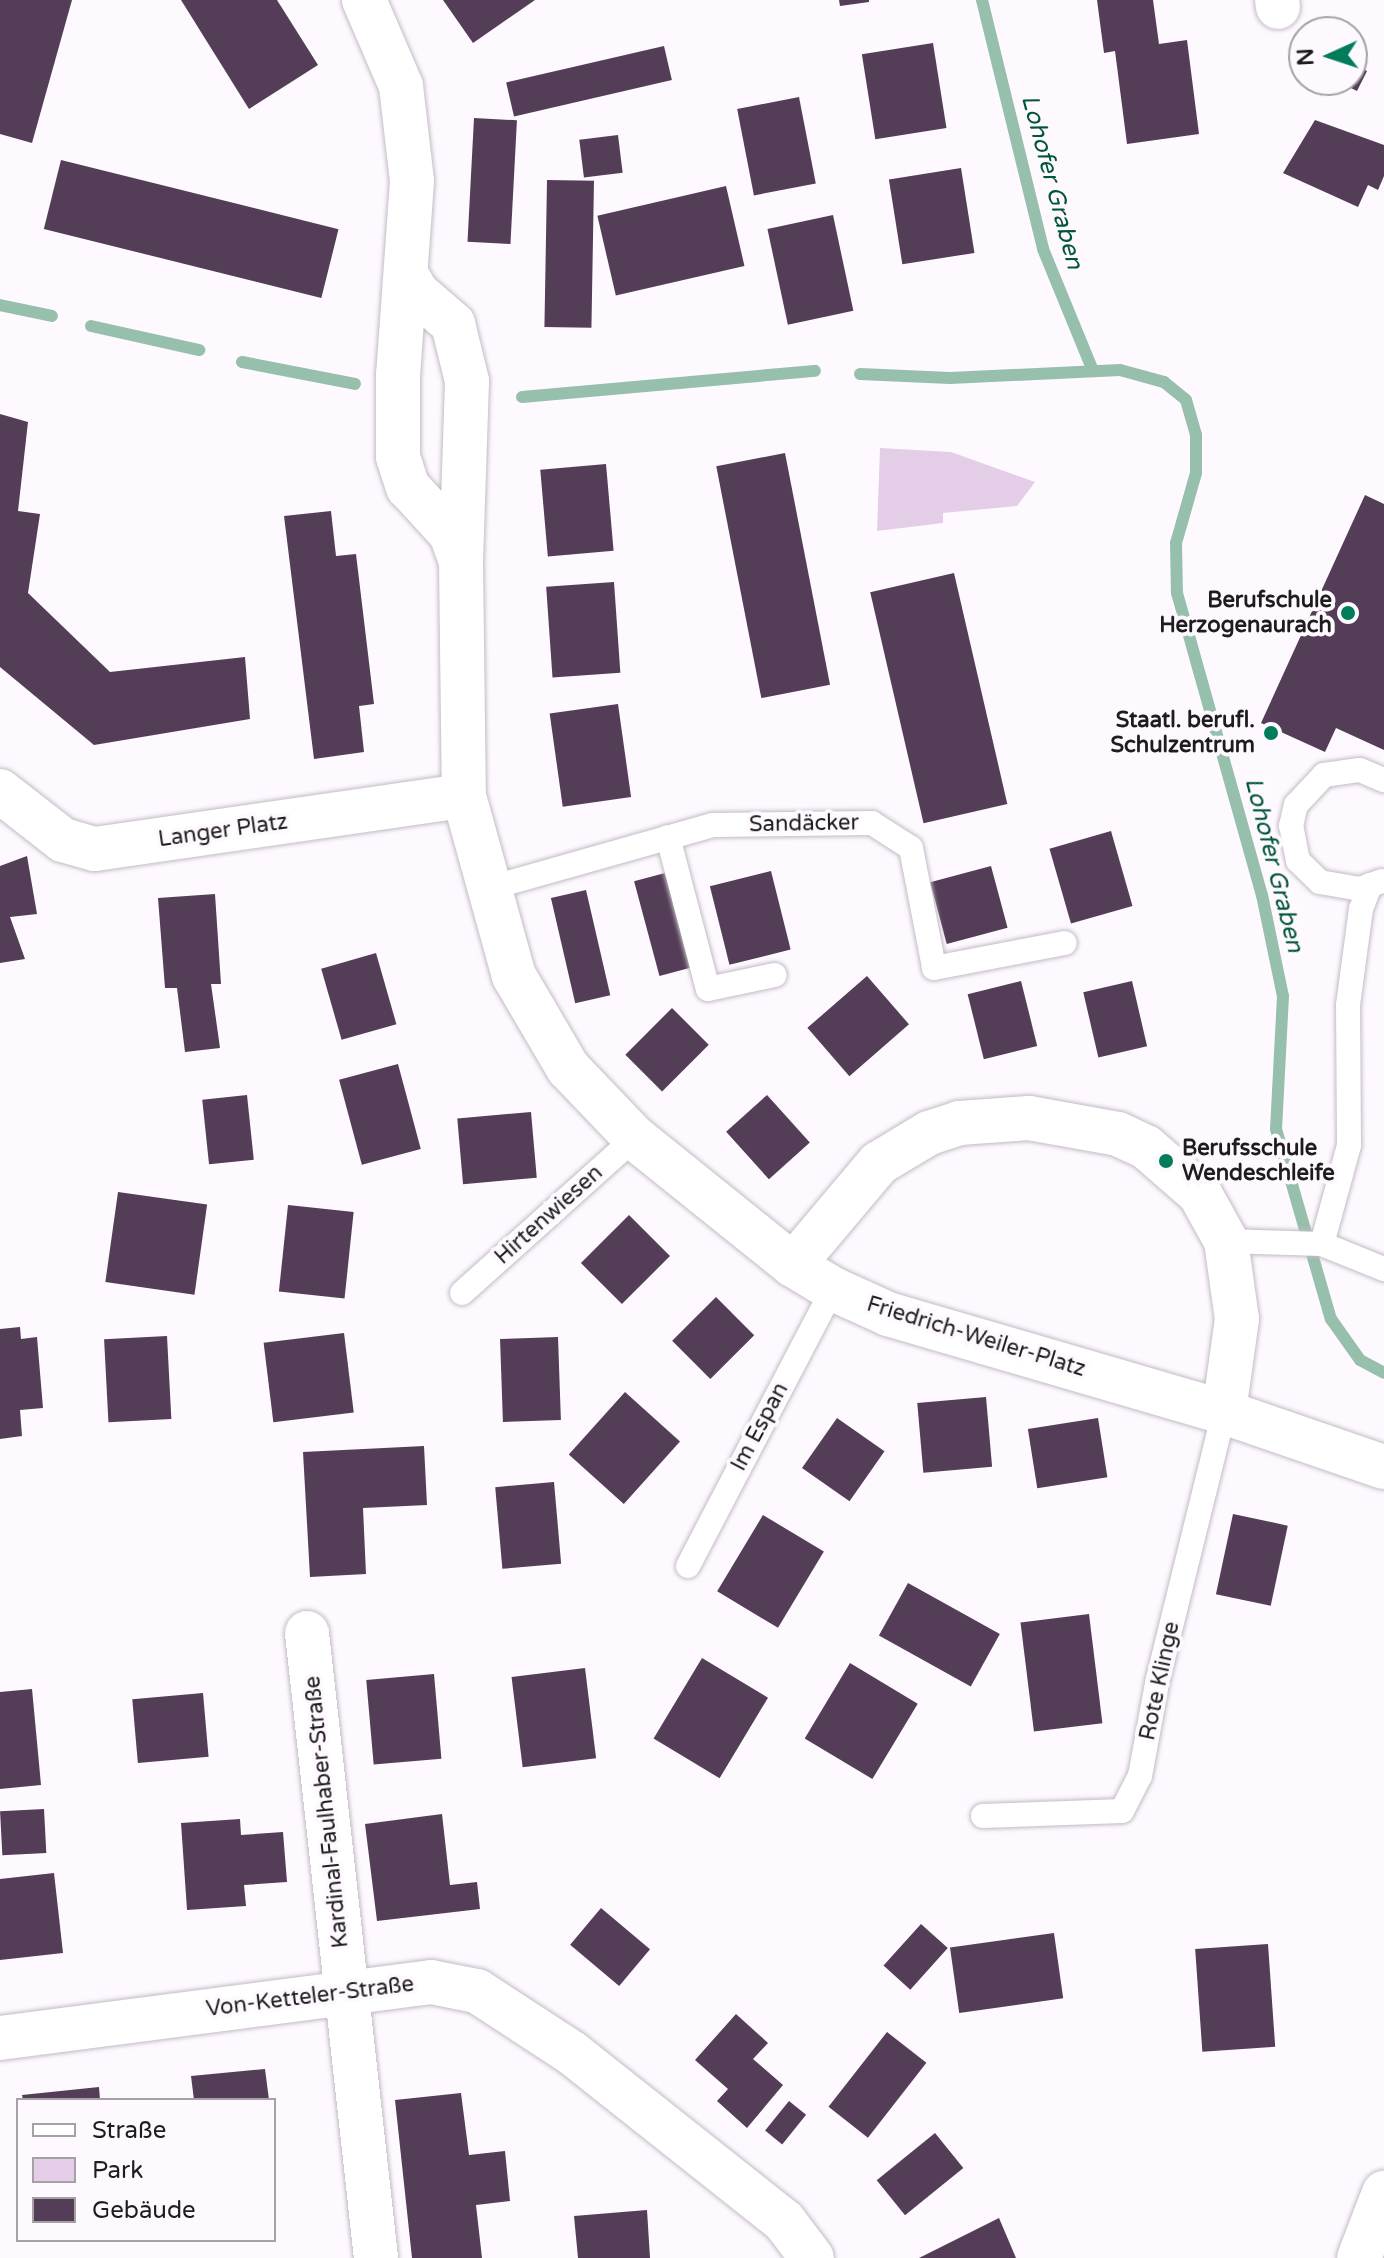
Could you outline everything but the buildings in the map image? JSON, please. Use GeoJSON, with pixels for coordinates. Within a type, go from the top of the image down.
{"type":"FeatureCollection","features":[{"type":"Feature","properties":{"kind":"street"},"geometry":{"type":"LineString","coordinates":[[364,0],[401,86],[412,181],[398,457],[408,487],[451,534],[461,561]]}},
{"type":"Feature","properties":{"kind":"street","name":"Friedrich-Weiler-Platz"},"geometry":{"type":"LineString","coordinates":[[406,274],[417,293],[453,324],[467,381],[461,561],[464,796],[514,976],[568,1068],[635,1138],[793,1265],[833,1289],[888,1314],[1224,1412],[1384,1467]]}},
{"type":"Feature","properties":{"kind":"street","name":"Langer Platz"},"geometry":{"type":"LineString","coordinates":[[0,791],[63,840],[95,849],[464,796]]}},
{"type":"Feature","properties":{"kind":"street"},"geometry":{"type":"LineString","coordinates":[[793,1265],[879,1163],[901,1146],[959,1123],[990,1119],[1089,1125],[1146,1147],[1200,1194],[1226,1241],[1237,1319],[1224,1412]]}},
{"type":"Feature","properties":{"kind":"street","name":"Kardinal-Faulhaber-Straße"},"geometry":{"type":"LineString","coordinates":[[307,1633],[376,2258]]}},
{"type":"Feature","properties":{"kind":"street","name":"Von-Ketteler-Straße"},"geometry":{"type":"LineString","coordinates":[[0,2038],[431,1982],[477,1991],[518,2013],[784,2221],[812,2258]]}},
{"type":"Feature","properties":{"kind":"street"},"geometry":{"type":"LineString","coordinates":[[1359,2258],[1384,2193]]}},
{"type":"Feature","properties":{"kind":"lane"},"geometry":{"type":"LineString","coordinates":[[1377,882],[1341,889],[1320,882],[1298,861],[1291,826],[1307,788],[1324,775],[1360,770],[1384,780]]}},
{"type":"Feature","properties":{"kind":"lane","name":"Sandäcker"},"geometry":{"type":"LineString","coordinates":[[490,888],[713,825],[872,823],[911,848],[934,968],[1065,943]]}},
{"type":"Feature","properties":{"kind":"lane"},"geometry":{"type":"LineString","coordinates":[[668,837],[708,989],[775,975]]}},
{"type":"Feature","properties":{"kind":"lane"},"geometry":{"type":"LineString","coordinates":[[1322,1244],[1349,1145],[1348,1005],[1361,909],[1377,882]]}},
{"type":"Feature","properties":{"kind":"lane","name":"Hirtenwiesen"},"geometry":{"type":"LineString","coordinates":[[462,1293],[635,1138]]}},
{"type":"Feature","properties":{"kind":"lane"},"geometry":{"type":"LineString","coordinates":[[1226,1241],[1322,1244],[1384,1269]]}},
{"type":"Feature","properties":{"kind":"lane","name":"Im Espan"},"geometry":{"type":"LineString","coordinates":[[688,1566],[833,1289]]}},
{"type":"Feature","properties":{"kind":"lane","name":"Rote Klinge"},"geometry":{"type":"LineString","coordinates":[[983,1816],[1122,1811],[1140,1776],[1157,1683],[1224,1412]]}},
{"type":"Feature","properties":{"kind":"green space"},"geometry":{"type":"Polygon","coordinates":[[[880,448],[951,452],[1035,482],[1017,506],[943,513],[943,523],[877,531],[880,448]]]}},
{"type":"Feature","properties":{"kind":"waterway","name":"Lohofer Graben"},"geometry":{"type":"LineString","coordinates":[[982,0],[1043,249],[1093,371]]}},
{"type":"Feature","properties":{"kind":"waterway","name":"Lohofer Graben"},"geometry":{"type":"LineString","coordinates":[[0,305],[52,316]]}},
{"type":"Feature","properties":{"kind":"waterway","name":"Lohofer Graben"},"geometry":{"type":"LineString","coordinates":[[91,326],[199,350]]}},
{"type":"Feature","properties":{"kind":"waterway","name":"Lohofer Graben"},"geometry":{"type":"LineString","coordinates":[[242,362],[355,384]]}},
{"type":"Feature","properties":{"kind":"waterway","name":"Lohofer Graben"},"geometry":{"type":"LineString","coordinates":[[860,374],[950,378],[1120,370],[1164,382],[1186,400],[1196,435],[1196,473],[1176,543],[1177,593],[1262,895],[1283,996],[1276,1129],[1331,1319],[1360,1360],[1384,1373]]}},
{"type":"Feature","properties":{"kind":"waterway","name":"Lohofer Graben"},"geometry":{"type":"LineString","coordinates":[[522,397],[815,371]]}},
{"type":"Feature","properties":{"kind":"place","name":"Berufschule Herzogenaurach"},"geometry":{"type":"Point","coordinates":[1348,613]}},
{"type":"Feature","properties":{"kind":"place","name":"Staatl. berufl. Schulzentrum"},"geometry":{"type":"Point","coordinates":[1271,733]}},
{"type":"Feature","properties":{"kind":"place","name":"Berufsschule Wendeschleife"},"geometry":{"type":"Point","coordinates":[1166,1161]}}]}
